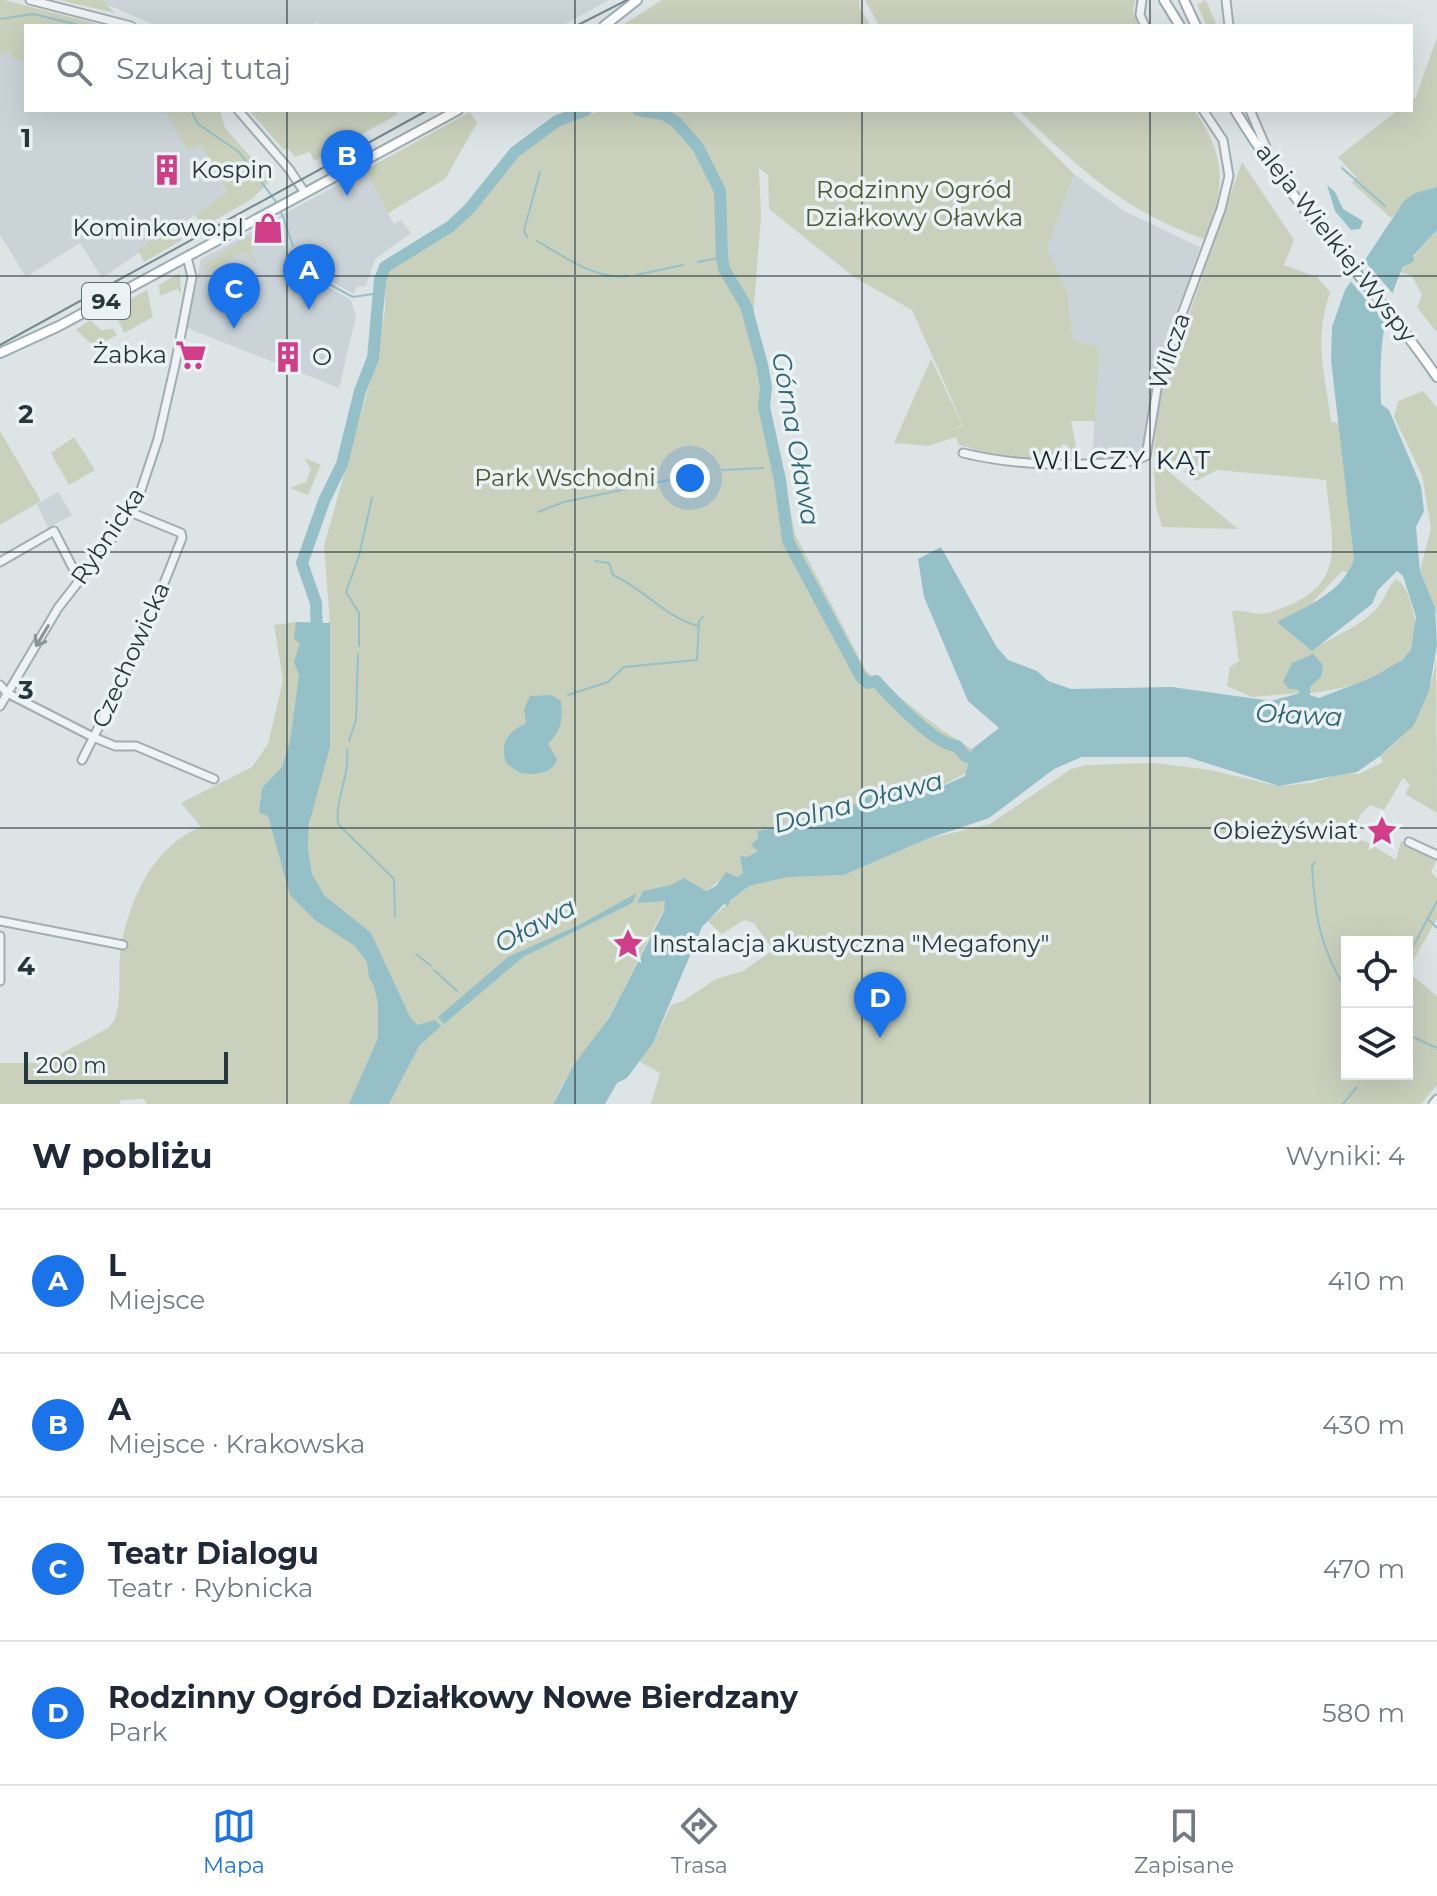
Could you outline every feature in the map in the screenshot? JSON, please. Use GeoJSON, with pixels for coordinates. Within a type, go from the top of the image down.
{"type":"FeatureCollection","features":[{"type":"Feature","properties":{"kind":"main road"},"geometry":{"type":"LineString","coordinates":[[607,24],[637,0]]}},
{"type":"Feature","properties":{"kind":"main road"},"geometry":{"type":"LineString","coordinates":[[1164,0],[1179,24]]}},
{"type":"Feature","properties":{"kind":"main road"},"geometry":{"type":"LineString","coordinates":[[1184,0],[1195,24]]}},
{"type":"Feature","properties":{"kind":"main road","name":"94"},"geometry":{"type":"LineString","coordinates":[[0,353],[187,257],[454,112]]}},
{"type":"Feature","properties":{"kind":"main road","name":"aleja Wielkiej Wyspy"},"geometry":{"type":"LineString","coordinates":[[1236,112],[1307,210],[1396,317],[1437,377]]}},
{"type":"Feature","properties":{"kind":"street"},"geometry":{"type":"LineString","coordinates":[[30,0],[123,24]]}},
{"type":"Feature","properties":{"kind":"street"},"geometry":{"type":"LineString","coordinates":[[1142,0],[1140,15],[1144,24]]}},
{"type":"Feature","properties":{"kind":"street"},"geometry":{"type":"LineString","coordinates":[[1226,0],[1229,24]]}},
{"type":"Feature","properties":{"kind":"street"},"geometry":{"type":"LineString","coordinates":[[240,112],[292,172],[305,193]]}},
{"type":"Feature","properties":{"kind":"street","name":"Wilcza"},"geometry":{"type":"LineString","coordinates":[[963,453],[1011,464],[1056,466],[1134,461],[1146,456],[1159,376],[1221,209],[1229,176],[1229,161],[1223,140],[1204,112]]}},
{"type":"Feature","properties":{"kind":"street"},"geometry":{"type":"LineString","coordinates":[[1251,112],[1271,161]]}},
{"type":"Feature","properties":{"kind":"street","name":"Rybnicka"},"geometry":{"type":"LineString","coordinates":[[0,706],[79,580],[130,512],[145,481],[167,406],[192,277],[187,257]]}},
{"type":"Feature","properties":{"kind":"street","name":"Czechowicka"},"geometry":{"type":"LineString","coordinates":[[7,693],[93,737],[137,651],[182,538],[181,533],[130,512]]}},
{"type":"Feature","properties":{"kind":"street"},"geometry":{"type":"LineString","coordinates":[[0,562],[54,531],[79,580]]}},
{"type":"Feature","properties":{"kind":"street"},"geometry":{"type":"LineString","coordinates":[[0,685],[7,693]]}},
{"type":"Feature","properties":{"kind":"street"},"geometry":{"type":"LineString","coordinates":[[82,760],[93,737],[115,746],[136,746],[214,779]]}},
{"type":"Feature","properties":{"kind":"street"},"geometry":{"type":"LineString","coordinates":[[1409,842],[1437,855]]}},
{"type":"Feature","properties":{"kind":"street"},"geometry":{"type":"LineString","coordinates":[[0,921],[123,945]]}},
{"type":"Feature","properties":{"kind":"street"},"geometry":{"type":"LineString","coordinates":[[0,936],[0,981]]}},
{"type":"Feature","properties":{"kind":"shaded area"},"geometry":{"type":"Polygon","coordinates":[[[60,0],[609,0],[565,24],[152,24],[110,6],[97,8],[60,0]]]}},
{"type":"Feature","properties":{"kind":"shaded area"},"geometry":{"type":"Polygon","coordinates":[[[9,51],[14,60],[24,61],[24,112],[183,112],[227,193],[102,278],[80,243],[26,277],[0,235],[0,57],[9,51]]]}},
{"type":"Feature","properties":{"kind":"shaded area"},"geometry":{"type":"Polygon","coordinates":[[[365,170],[394,224],[401,220],[411,233],[375,259],[366,286],[357,287],[354,294],[314,272],[310,277],[351,300],[356,317],[339,388],[187,328],[201,259],[365,170]]]}},
{"type":"Feature","properties":{"kind":"shaded area"},"geometry":{"type":"Polygon","coordinates":[[[1074,174],[1124,211],[1200,247],[1152,384],[1145,444],[1142,450],[1129,457],[1092,461],[1099,347],[1073,340],[1067,292],[1047,249],[1074,174]]]}},
{"type":"Feature","properties":{"kind":"shaded area"},"geometry":{"type":"Polygon","coordinates":[[[58,492],[72,515],[48,528],[37,504],[58,492]]]}},
{"type":"Feature","properties":{"kind":"green space"},"geometry":{"type":"Polygon","coordinates":[[[0,0],[97,24],[24,24],[24,61],[14,60],[9,51],[0,57],[0,0]]]}},
{"type":"Feature","properties":{"kind":"green space"},"geometry":{"type":"Polygon","coordinates":[[[67,0],[102,0],[115,13],[63,1],[67,0]]]}},
{"type":"Feature","properties":{"kind":"green space"},"geometry":{"type":"Polygon","coordinates":[[[662,0],[859,0],[860,9],[870,24],[624,24],[662,0]]]}},
{"type":"Feature","properties":{"kind":"green space"},"geometry":{"type":"Polygon","coordinates":[[[865,0],[1135,0],[1133,12],[1137,24],[878,24],[865,0]]]}},
{"type":"Feature","properties":{"kind":"green space"},"geometry":{"type":"Polygon","coordinates":[[[1206,0],[1216,24],[1206,24],[1197,5],[1206,0]]]}},
{"type":"Feature","properties":{"kind":"green space"},"geometry":{"type":"Polygon","coordinates":[[[1437,37],[1437,187],[1415,193],[1391,218],[1352,183],[1356,177],[1338,157],[1395,112],[1413,112],[1413,99],[1437,37]]]}},
{"type":"Feature","properties":{"kind":"green space"},"geometry":{"type":"Polygon","coordinates":[[[165,112],[221,112],[225,128],[271,180],[252,199],[203,227],[195,215],[227,192],[201,145],[187,150],[165,112]]]}},
{"type":"Feature","properties":{"kind":"green space"},"geometry":{"type":"Polygon","coordinates":[[[251,112],[398,114],[314,161],[310,152],[295,157],[287,147],[284,150],[251,112]]]}},
{"type":"Feature","properties":{"kind":"green space"},"geometry":{"type":"Polygon","coordinates":[[[470,112],[477,123],[445,179],[388,213],[365,170],[470,112]]]}},
{"type":"Feature","properties":{"kind":"green space","name":"Park Wschodni"},"geometry":{"type":"Polygon","coordinates":[[[598,112],[1012,112],[1074,174],[1047,249],[1067,292],[1073,340],[1099,347],[1095,421],[1071,421],[1079,461],[1073,462],[1067,445],[1062,444],[1058,463],[1013,462],[974,452],[972,448],[959,445],[956,437],[928,446],[894,443],[931,359],[962,424],[956,428],[963,425],[912,310],[854,277],[769,209],[768,175],[759,168],[761,216],[753,319],[768,365],[770,412],[795,534],[866,671],[939,728],[972,749],[968,772],[930,792],[889,789],[826,821],[757,831],[758,851],[747,857],[743,873],[737,877],[723,878],[706,891],[684,878],[654,928],[610,1015],[565,1080],[553,1104],[380,1104],[419,1046],[371,933],[348,920],[317,887],[308,849],[324,624],[330,622],[324,546],[373,371],[385,311],[385,279],[393,264],[460,226],[525,150],[568,120],[598,112]]]}},
{"type":"Feature","properties":{"kind":"green space","name":"Rodzinny Ogród Działkowy Oławka"},"geometry":{"type":"Polygon","coordinates":[[[1020,112],[1195,112],[1213,143],[1220,174],[1216,204],[1204,239],[1126,201],[1062,151],[1020,112]]]}},
{"type":"Feature","properties":{"kind":"green space"},"geometry":{"type":"Polygon","coordinates":[[[1242,162],[1294,240],[1284,265],[1317,277],[1330,292],[1322,327],[1322,357],[1331,422],[1339,423],[1354,559],[1349,573],[1342,571],[1309,606],[1277,622],[1313,649],[1372,613],[1396,579],[1405,589],[1413,611],[1416,631],[1411,647],[1400,661],[1366,680],[1327,691],[1310,693],[1310,687],[1316,682],[1298,688],[1300,693],[1252,697],[1227,686],[1230,667],[1239,661],[1232,611],[1268,613],[1294,603],[1312,592],[1324,579],[1332,547],[1326,480],[1217,470],[1196,481],[1184,472],[1189,465],[1154,456],[1158,396],[1170,362],[1178,363],[1180,358],[1175,355],[1242,162]]]}},
{"type":"Feature","properties":{"kind":"green space"},"geometry":{"type":"Polygon","coordinates":[[[174,218],[182,230],[177,234],[182,240],[144,262],[138,250],[157,236],[154,229],[174,218]]]}},
{"type":"Feature","properties":{"kind":"green space"},"geometry":{"type":"Polygon","coordinates":[[[1437,230],[1437,333],[1417,307],[1422,295],[1412,276],[1400,272],[1437,230]]]}},
{"type":"Feature","properties":{"kind":"green space"},"geometry":{"type":"Polygon","coordinates":[[[252,234],[252,254],[259,267],[243,251],[203,275],[205,264],[252,234]]]}},
{"type":"Feature","properties":{"kind":"green space"},"geometry":{"type":"Polygon","coordinates":[[[180,273],[181,293],[177,289],[160,296],[159,285],[180,273]]]}},
{"type":"Feature","properties":{"kind":"green space"},"geometry":{"type":"Polygon","coordinates":[[[147,290],[153,317],[124,333],[113,309],[147,290]]]}},
{"type":"Feature","properties":{"kind":"green space"},"geometry":{"type":"Polygon","coordinates":[[[90,320],[101,330],[113,329],[117,335],[95,347],[76,330],[90,320]]]}},
{"type":"Feature","properties":{"kind":"green space"},"geometry":{"type":"Polygon","coordinates":[[[1423,391],[1437,408],[1437,615],[1420,571],[1431,528],[1422,475],[1394,417],[1398,401],[1423,391]]]}},
{"type":"Feature","properties":{"kind":"green space"},"geometry":{"type":"Polygon","coordinates":[[[0,431],[41,501],[0,525],[0,431]]]}},
{"type":"Feature","properties":{"kind":"green space"},"geometry":{"type":"Polygon","coordinates":[[[74,437],[95,470],[69,485],[51,453],[74,437]]]}},
{"type":"Feature","properties":{"kind":"green space"},"geometry":{"type":"Polygon","coordinates":[[[304,458],[321,465],[308,495],[290,488],[306,482],[311,469],[304,458]]]}},
{"type":"Feature","properties":{"kind":"green space"},"geometry":{"type":"Polygon","coordinates":[[[1159,465],[1238,529],[1162,527],[1156,507],[1154,468],[1159,465]]]}},
{"type":"Feature","properties":{"kind":"green space"},"geometry":{"type":"Polygon","coordinates":[[[296,622],[314,624],[274,830],[388,989],[371,1104],[147,1104],[144,1099],[121,1100],[119,1104],[0,1104],[0,1063],[44,1063],[108,1028],[114,1021],[121,947],[138,893],[157,860],[184,836],[201,827],[181,803],[252,767],[268,744],[283,680],[274,625],[296,622]]]}},
{"type":"Feature","properties":{"kind":"green space"},"geometry":{"type":"Polygon","coordinates":[[[1436,659],[1437,813],[1405,794],[1410,785],[1403,778],[1384,810],[1370,805],[1361,814],[1349,839],[1365,841],[1396,860],[1401,841],[1437,859],[1431,872],[1437,879],[1437,919],[1413,961],[1413,936],[1341,936],[1341,1080],[1413,1080],[1413,976],[1437,996],[1437,1085],[1421,1104],[651,1104],[660,1073],[639,1061],[653,1043],[671,1005],[683,1001],[716,979],[743,971],[773,950],[754,923],[744,920],[722,934],[707,921],[749,886],[788,877],[844,875],[927,839],[990,824],[1071,769],[1086,765],[1155,763],[1210,770],[1279,786],[1311,783],[1344,773],[1359,774],[1383,762],[1380,756],[1411,725],[1429,688],[1436,659]]]}},
{"type":"Feature","properties":{"kind":"water"},"geometry":{"type":"Polygon","coordinates":[[[1327,185],[1335,192],[1343,209],[1363,221],[1360,229],[1351,230],[1335,211],[1327,185]]]}},
{"type":"Feature","properties":{"kind":"water","name":"Oława"},"geometry":{"type":"Polygon","coordinates":[[[1437,187],[1437,230],[1413,256],[1414,261],[1403,267],[1396,284],[1386,317],[1381,368],[1381,404],[1389,410],[1421,486],[1424,511],[1416,527],[1420,571],[1435,608],[1437,645],[1429,691],[1414,725],[1357,772],[1279,786],[1187,757],[1082,757],[1054,769],[989,818],[927,839],[844,875],[788,877],[749,886],[728,906],[724,904],[702,927],[653,1043],[627,1078],[617,1083],[605,1104],[553,1104],[575,1063],[609,1018],[664,911],[665,901],[637,903],[643,891],[671,885],[684,878],[706,891],[716,886],[726,872],[737,877],[743,873],[740,856],[747,857],[758,851],[751,845],[758,838],[757,831],[826,821],[879,790],[930,792],[965,776],[972,749],[999,728],[968,701],[924,597],[918,559],[941,547],[996,646],[1008,660],[1071,689],[1172,687],[1271,701],[1300,693],[1298,689],[1289,689],[1283,682],[1292,663],[1313,654],[1323,665],[1321,677],[1310,687],[1310,695],[1319,698],[1373,677],[1402,660],[1411,649],[1416,617],[1403,576],[1397,571],[1378,590],[1372,604],[1312,651],[1277,622],[1332,590],[1349,571],[1354,559],[1331,360],[1332,327],[1345,290],[1404,201],[1415,193],[1437,187]]]}},
{"type":"Feature","properties":{"kind":"water"},"geometry":{"type":"Polygon","coordinates":[[[296,622],[330,623],[330,747],[309,824],[308,849],[312,874],[324,895],[371,933],[410,1017],[417,1025],[435,1020],[441,1026],[419,1046],[389,1104],[349,1104],[378,1038],[378,1003],[367,962],[355,946],[315,920],[290,895],[268,816],[259,813],[262,788],[282,767],[290,741],[299,675],[294,662],[300,643],[294,639],[296,622]]]}},
{"type":"Feature","properties":{"kind":"water"},"geometry":{"type":"Polygon","coordinates":[[[551,695],[561,701],[560,725],[548,744],[557,759],[547,771],[520,773],[506,763],[505,744],[514,731],[526,723],[524,709],[530,696],[551,695]]]}},
{"type":"Feature","properties":{"kind":"water"},"geometry":{"type":"Polygon","coordinates":[[[637,893],[632,903],[523,957],[444,1024],[438,1017],[508,957],[577,926],[637,893]]]}},
{"type":"Feature","properties":{"kind":"pier"},"geometry":{"type":"Polygon","coordinates":[[[1362,258],[1395,296],[1388,325],[1348,278],[1362,258]]]}},
{"type":"Feature","properties":{"kind":"waterway"},"geometry":{"type":"LineString","coordinates":[[0,19],[33,14],[75,24]]}},
{"type":"Feature","properties":{"kind":"waterway"},"geometry":{"type":"LineString","coordinates":[[192,112],[198,124],[239,152],[277,203]]}},
{"type":"Feature","properties":{"kind":"waterway","name":"Górna Oława"},"geometry":{"type":"LineString","coordinates":[[317,639],[316,603],[302,563],[324,501],[342,464],[360,391],[373,358],[380,280],[385,267],[451,226],[470,208],[515,152],[557,121],[581,112]]}},
{"type":"Feature","properties":{"kind":"waterway","name":"Górna Oława"},"geometry":{"type":"LineString","coordinates":[[650,112],[663,114],[676,122],[698,147],[720,191],[724,269],[746,306],[762,365],[766,387],[764,407],[780,480],[788,541],[861,677],[868,683],[876,681],[892,699],[938,738],[957,746],[965,756],[983,763]]}},
{"type":"Feature","properties":{"kind":"waterway"},"geometry":{"type":"LineString","coordinates":[[1342,168],[1385,206]]}},
{"type":"Feature","properties":{"kind":"waterway"},"geometry":{"type":"LineString","coordinates":[[527,237],[524,230],[540,172]]}},
{"type":"Feature","properties":{"kind":"waterway"},"geometry":{"type":"LineString","coordinates":[[280,209],[293,246]]}},
{"type":"Feature","properties":{"kind":"waterway"},"geometry":{"type":"LineString","coordinates":[[537,241],[592,271],[629,276]]}},
{"type":"Feature","properties":{"kind":"waterway"},"geometry":{"type":"LineString","coordinates":[[698,262],[722,257]]}},
{"type":"Feature","properties":{"kind":"waterway"},"geometry":{"type":"LineString","coordinates":[[636,275],[683,265]]}},
{"type":"Feature","properties":{"kind":"waterway"},"geometry":{"type":"LineString","coordinates":[[312,275],[353,297],[379,293]]}},
{"type":"Feature","properties":{"kind":"waterway"},"geometry":{"type":"LineString","coordinates":[[722,470],[763,468]]}},
{"type":"Feature","properties":{"kind":"waterway","name":"Górna Oława"},"geometry":{"type":"LineString","coordinates":[[772,470],[778,470]]}},
{"type":"Feature","properties":{"kind":"waterway"},"geometry":{"type":"LineString","coordinates":[[538,512],[564,502],[707,472]]}},
{"type":"Feature","properties":{"kind":"waterway"},"geometry":{"type":"LineString","coordinates":[[359,646],[359,613],[346,592],[359,556],[372,498]]}},
{"type":"Feature","properties":{"kind":"waterway"},"geometry":{"type":"LineString","coordinates":[[595,561],[609,563],[613,575],[665,610],[698,626]]}},
{"type":"Feature","properties":{"kind":"waterway"},"geometry":{"type":"LineString","coordinates":[[568,695],[608,682],[624,667],[697,660],[699,621],[703,617]]}},
{"type":"Feature","properties":{"kind":"waterway"},"geometry":{"type":"LineString","coordinates":[[349,741],[356,720],[358,654]]}},
{"type":"Feature","properties":{"kind":"waterway"},"geometry":{"type":"LineString","coordinates":[[347,750],[338,824],[394,879],[395,917]]}},
{"type":"Feature","properties":{"kind":"waterway"},"geometry":{"type":"LineString","coordinates":[[1315,862],[1312,866],[1313,884],[1320,932],[1341,980]]}},
{"type":"Feature","properties":{"kind":"waterway"},"geometry":{"type":"LineString","coordinates":[[1413,947],[1437,901]]}},
{"type":"Feature","properties":{"kind":"waterway"},"geometry":{"type":"LineString","coordinates":[[1427,918],[1437,928]]}},
{"type":"Feature","properties":{"kind":"waterway"},"geometry":{"type":"LineString","coordinates":[[416,954],[431,966]]}},
{"type":"Feature","properties":{"kind":"waterway"},"geometry":{"type":"LineString","coordinates":[[434,970],[457,991]]}},
{"type":"Feature","properties":{"kind":"waterway"},"geometry":{"type":"LineString","coordinates":[[1413,1037],[1437,1048]]}},
{"type":"Feature","properties":{"kind":"waterway"},"geometry":{"type":"LineString","coordinates":[[1343,1104],[1357,1087]]}},
{"type":"Feature","properties":{"kind":"tram line"},"geometry":{"type":"LineString","coordinates":[[580,24],[627,0]]}},
{"type":"Feature","properties":{"kind":"tram line"},"geometry":{"type":"LineString","coordinates":[[0,345],[424,112]]}},
{"type":"Feature","properties":{"kind":"place","name":"Kospin"},"geometry":{"type":"Point","coordinates":[167,170]}},
{"type":"Feature","properties":{"kind":"place","name":"A"},"geometry":{"type":"Point","coordinates":[347,196]}},
{"type":"Feature","properties":{"kind":"place","name":"Kominkowo.pl"},"geometry":{"type":"Point","coordinates":[268,228]}},
{"type":"Feature","properties":{"kind":"place","name":"L"},"geometry":{"type":"Point","coordinates":[309,310]}},
{"type":"Feature","properties":{"kind":"place","name":"Teatr Dialogu"},"geometry":{"type":"Point","coordinates":[234,329]}},
{"type":"Feature","properties":{"kind":"place","name":"Żabka"},"geometry":{"type":"Point","coordinates":[191,355]}},
{"type":"Feature","properties":{"kind":"place","name":"O"},"geometry":{"type":"Point","coordinates":[288,357]}},
{"type":"Feature","properties":{"kind":"place","name":"Obieżyświat"},"geometry":{"type":"Point","coordinates":[1382,831]}},
{"type":"Feature","properties":{"kind":"place","name":"Instalacja akustyczna \"Megafony\""},"geometry":{"type":"Point","coordinates":[628,944]}},
{"type":"Feature","properties":{"kind":"place","name":"Rodzinny Ogród Działkowy Nowe Bierdzany"},"geometry":{"type":"Point","coordinates":[880,1038]}},
{"type":"Feature","properties":{"kind":"district","name":"WILCZY KĄT"},"geometry":{"type":"Point","coordinates":[1122,460]}},
{"type":"Feature","properties":{"kind":"water label","name":"Dolna Oława"},"geometry":{"type":"Point","coordinates":[858,802]}}]}
